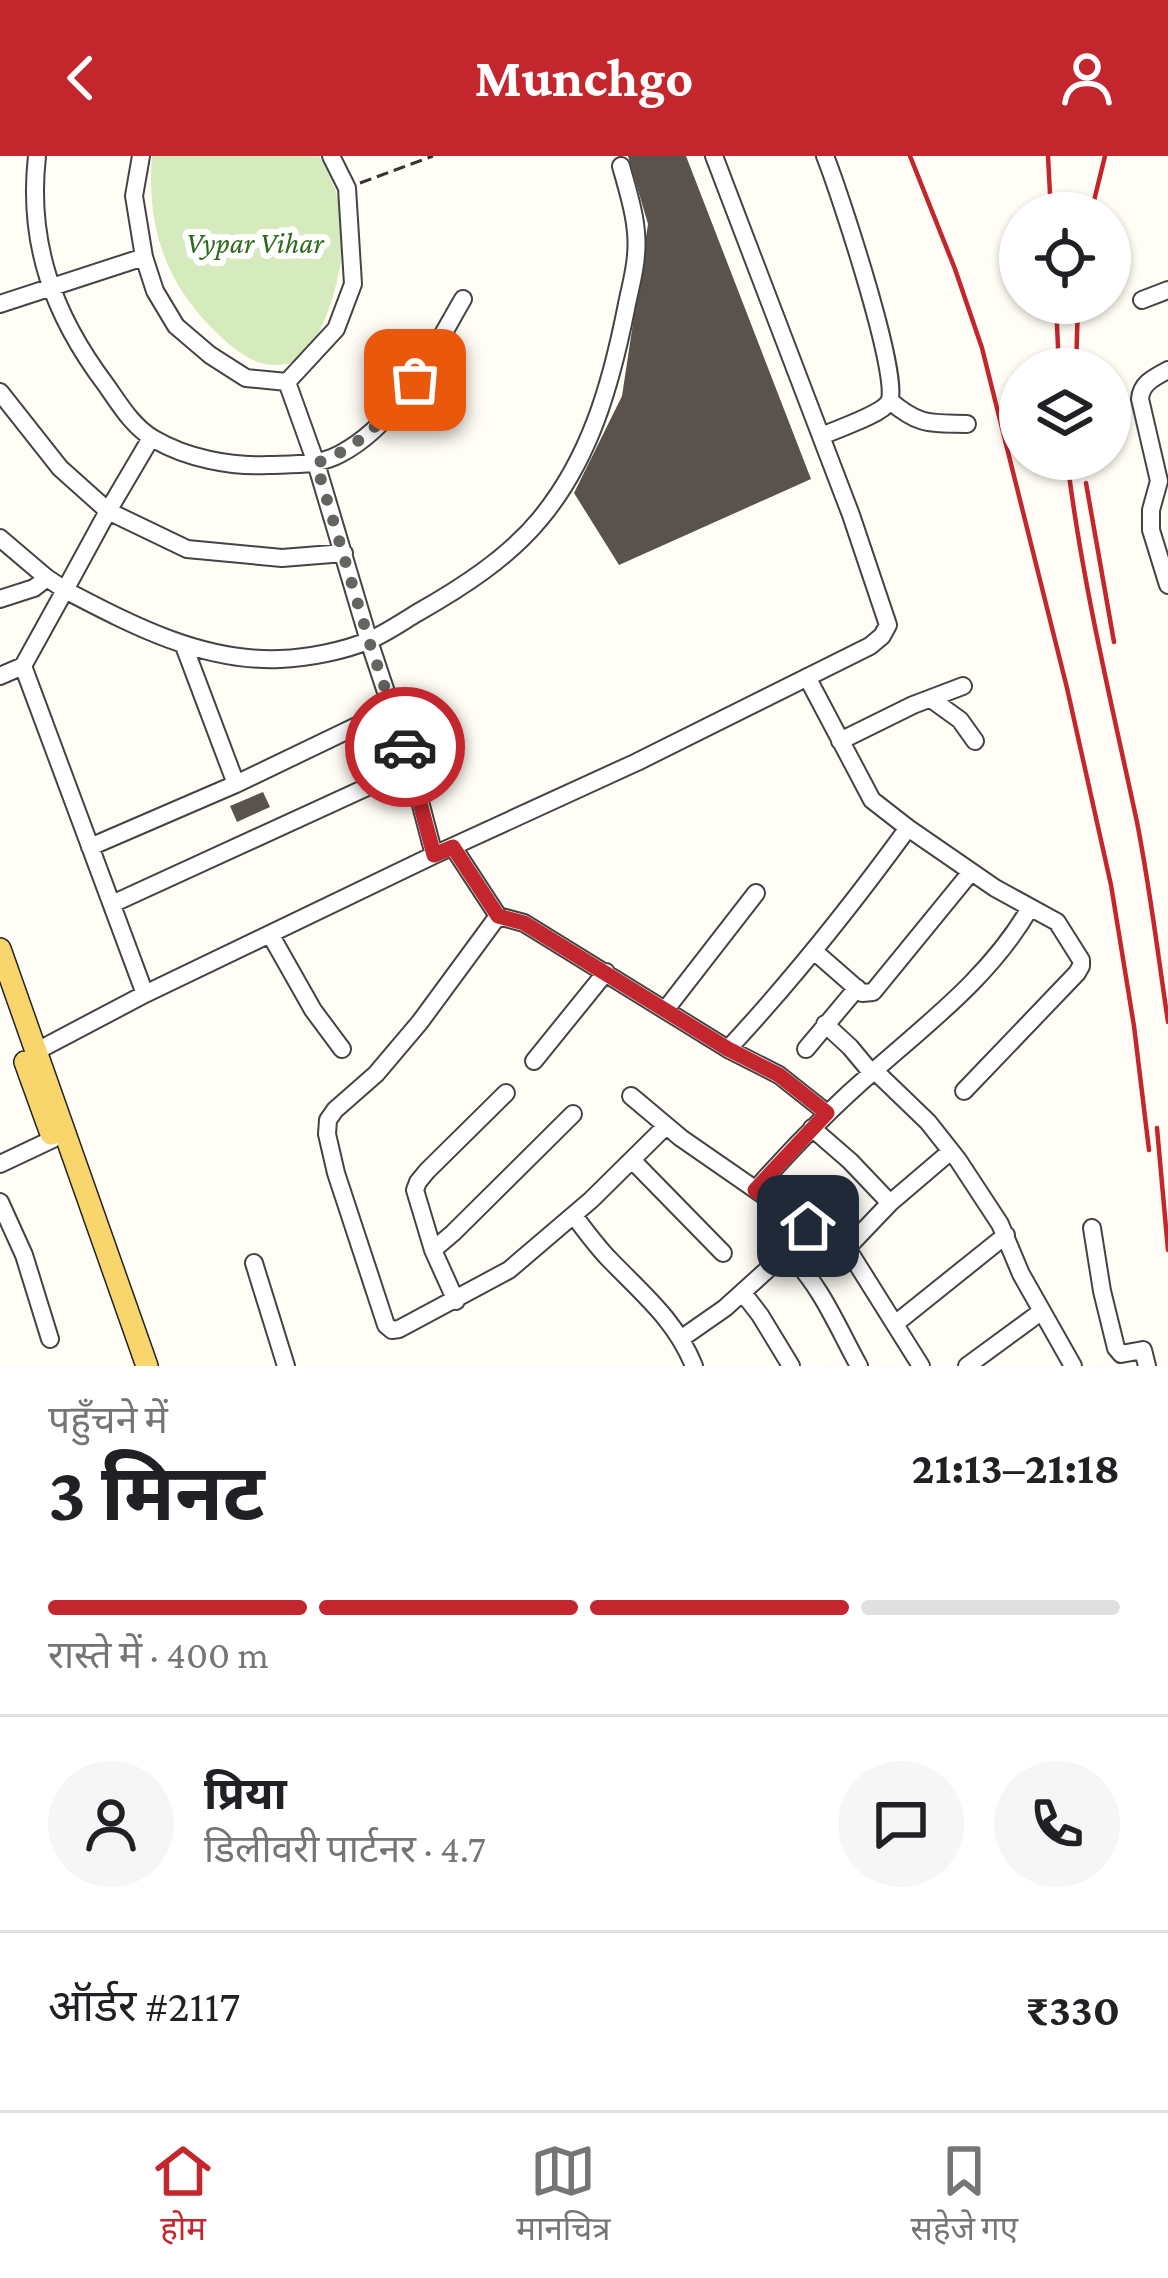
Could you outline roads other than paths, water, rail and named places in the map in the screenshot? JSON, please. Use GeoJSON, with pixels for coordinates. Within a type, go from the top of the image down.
{"type":"FeatureCollection","features":[{"type":"Feature","properties":{"kind":"main road"},"geometry":{"type":"LineString","coordinates":[[0,949],[147,1366]]}},
{"type":"Feature","properties":{"kind":"main road"},"geometry":{"type":"LineString","coordinates":[[0,994],[134,1366]]}},
{"type":"Feature","properties":{"kind":"street"},"geometry":{"type":"LineString","coordinates":[[37,156],[36,220],[49,288],[79,349],[132,422],[184,454],[249,466],[316,463],[336,457],[385,419],[415,380],[464,299]]}},
{"type":"Feature","properties":{"kind":"street"},"geometry":{"type":"LineString","coordinates":[[141,156],[134,196],[144,257],[155,291],[176,326],[247,378],[287,382]]}},
{"type":"Feature","properties":{"kind":"street"},"geometry":{"type":"LineString","coordinates":[[287,382],[336,328],[353,284],[347,188],[331,156]]}},
{"type":"Feature","properties":{"kind":"street"},"geometry":{"type":"LineString","coordinates":[[34,1052],[434,855],[637,762],[871,646],[882,636],[889,626],[714,156]]}},
{"type":"Feature","properties":{"kind":"street"},"geometry":{"type":"LineString","coordinates":[[822,436],[880,410],[890,401],[892,388],[841,194],[826,156]]}},
{"type":"Feature","properties":{"kind":"street"},"geometry":{"type":"LineString","coordinates":[[2,543],[65,590],[129,624],[184,646],[249,657],[280,659],[369,641],[438,602],[503,556],[538,521],[565,486],[595,425],[613,377],[636,254],[634,219],[621,166]]}},
{"type":"Feature","properties":{"kind":"street"},"geometry":{"type":"LineString","coordinates":[[0,304],[144,257]]}},
{"type":"Feature","properties":{"kind":"street"},"geometry":{"type":"LineString","coordinates":[[1142,300],[1168,290]]}},
{"type":"Feature","properties":{"kind":"street"},"geometry":{"type":"LineString","coordinates":[[1168,370],[1145,384],[1140,399],[1159,481],[1151,530],[1168,585]]}},
{"type":"Feature","properties":{"kind":"street"},"geometry":{"type":"LineString","coordinates":[[287,382],[411,766],[434,855]]}},
{"type":"Feature","properties":{"kind":"street"},"geometry":{"type":"LineString","coordinates":[[0,392],[60,468],[108,511],[187,549],[282,558],[344,553]]}},
{"type":"Feature","properties":{"kind":"street"},"geometry":{"type":"LineString","coordinates":[[890,401],[908,417],[924,423],[967,424]]}},
{"type":"Feature","properties":{"kind":"street"},"geometry":{"type":"LineString","coordinates":[[0,676],[23,666],[152,438]]}},
{"type":"Feature","properties":{"kind":"street"},"geometry":{"type":"LineString","coordinates":[[0,599],[34,588],[47,578]]}},
{"type":"Feature","properties":{"kind":"street"},"geometry":{"type":"LineString","coordinates":[[184,646],[236,784]]}},
{"type":"Feature","properties":{"kind":"street"},"geometry":{"type":"LineString","coordinates":[[23,666],[146,994]]}},
{"type":"Feature","properties":{"kind":"street"},"geometry":{"type":"LineString","coordinates":[[807,677],[872,800],[971,872],[1057,922],[1077,952],[1082,966],[964,1091]]}},
{"type":"Feature","properties":{"kind":"street"},"geometry":{"type":"LineString","coordinates":[[840,741],[963,686]]}},
{"type":"Feature","properties":{"kind":"street"},"geometry":{"type":"LineString","coordinates":[[931,698],[960,720],[975,741]]}},
{"type":"Feature","properties":{"kind":"street"},"geometry":{"type":"LineString","coordinates":[[90,847],[392,710]]}},
{"type":"Feature","properties":{"kind":"street"},"geometry":{"type":"LineString","coordinates":[[112,904],[411,766]]}},
{"type":"Feature","properties":{"kind":"street"},"geometry":{"type":"LineString","coordinates":[[728,1049],[814,951],[908,828]]}},
{"type":"Feature","properties":{"kind":"street"},"geometry":{"type":"LineString","coordinates":[[453,847],[498,916],[524,923],[728,1049],[779,1075],[827,1113]]}},
{"type":"Feature","properties":{"kind":"street"},"geometry":{"type":"LineString","coordinates":[[814,951],[862,994],[873,992],[971,872]]}},
{"type":"Feature","properties":{"kind":"street"},"geometry":{"type":"LineString","coordinates":[[666,1009],[756,893]]}},
{"type":"Feature","properties":{"kind":"street"},"geometry":{"type":"LineString","coordinates":[[755,1190],[827,1113],[976,981],[1000,955],[1030,908]]}},
{"type":"Feature","properties":{"kind":"street"},"geometry":{"type":"LineString","coordinates":[[498,916],[421,1022],[376,1075],[328,1120],[336,1173],[386,1325],[399,1329],[509,1270],[574,1216],[666,1126]]}},
{"type":"Feature","properties":{"kind":"street"},"geometry":{"type":"LineString","coordinates":[[270,934],[313,1010],[342,1049]]}},
{"type":"Feature","properties":{"kind":"street"},"geometry":{"type":"LineString","coordinates":[[534,1061],[606,972]]}},
{"type":"Feature","properties":{"kind":"street"},"geometry":{"type":"LineString","coordinates":[[806,1049],[857,988]]}},
{"type":"Feature","properties":{"kind":"street"},"geometry":{"type":"LineString","coordinates":[[826,1024],[928,1122],[951,1151],[1006,1235],[1021,1274],[1073,1366]]}},
{"type":"Feature","properties":{"kind":"street"},"geometry":{"type":"LineString","coordinates":[[456,1301],[417,1201],[418,1182],[506,1094]]}},
{"type":"Feature","properties":{"kind":"street"},"geometry":{"type":"LineString","coordinates":[[631,1096],[755,1190],[847,1248],[921,1366]]}},
{"type":"Feature","properties":{"kind":"street"},"geometry":{"type":"LineString","coordinates":[[433,1250],[573,1114]]}},
{"type":"Feature","properties":{"kind":"street"},"geometry":{"type":"LineString","coordinates":[[812,1128],[890,1203]]}},
{"type":"Feature","properties":{"kind":"street"},"geometry":{"type":"LineString","coordinates":[[0,1164],[53,1139]]}},
{"type":"Feature","properties":{"kind":"street"},"geometry":{"type":"LineString","coordinates":[[847,1248],[951,1151]]}},
{"type":"Feature","properties":{"kind":"street"},"geometry":{"type":"LineString","coordinates":[[632,1160],[723,1253]]}},
{"type":"Feature","properties":{"kind":"street"},"geometry":{"type":"LineString","coordinates":[[0,1202],[24,1255],[50,1339]]}},
{"type":"Feature","properties":{"kind":"street"},"geometry":{"type":"LineString","coordinates":[[574,1216],[670,1320],[694,1366]]}},
{"type":"Feature","properties":{"kind":"street"},"geometry":{"type":"LineString","coordinates":[[682,1338],[743,1293],[784,1256],[808,1226]]}},
{"type":"Feature","properties":{"kind":"street"},"geometry":{"type":"LineString","coordinates":[[1092,1228],[1116,1348],[1121,1354],[1143,1350],[1147,1366]]}},
{"type":"Feature","properties":{"kind":"street"},"geometry":{"type":"LineString","coordinates":[[895,1324],[1006,1235]]}},
{"type":"Feature","properties":{"kind":"street"},"geometry":{"type":"LineString","coordinates":[[784,1256],[800,1267],[859,1366]]}},
{"type":"Feature","properties":{"kind":"street"},"geometry":{"type":"LineString","coordinates":[[254,1263],[286,1366]]}},
{"type":"Feature","properties":{"kind":"street"},"geometry":{"type":"LineString","coordinates":[[743,1293],[790,1366]]}},
{"type":"Feature","properties":{"kind":"street"},"geometry":{"type":"LineString","coordinates":[[967,1366],[994,1358],[1042,1312]]}},
{"type":"Feature","properties":{"kind":"railway"},"geometry":{"type":"LineString","coordinates":[[910,156],[982,348],[1067,688],[1111,885],[1149,1150]]}},
{"type":"Feature","properties":{"kind":"railway"},"geometry":{"type":"LineString","coordinates":[[1048,156],[1050,192]]}},
{"type":"Feature","properties":{"kind":"railway"},"geometry":{"type":"LineString","coordinates":[[1096,192],[1105,156]]}},
{"type":"Feature","properties":{"kind":"railway"},"geometry":{"type":"LineString","coordinates":[[1057,324],[1058,348]]}},
{"type":"Feature","properties":{"kind":"railway"},"geometry":{"type":"LineString","coordinates":[[1077,324],[1077,348]]}},
{"type":"Feature","properties":{"kind":"railway"},"geometry":{"type":"LineString","coordinates":[[1070,480],[1142,847],[1168,1022]]}},
{"type":"Feature","properties":{"kind":"railway"},"geometry":{"type":"LineString","coordinates":[[1086,483],[1114,642]]}},
{"type":"Feature","properties":{"kind":"railway"},"geometry":{"type":"LineString","coordinates":[[1157,1128],[1168,1250]]}},
{"type":"Feature","properties":{"kind":"park label","name":"Vypar Vihar"},"geometry":{"type":"Point","coordinates":[255,243]}}]}
